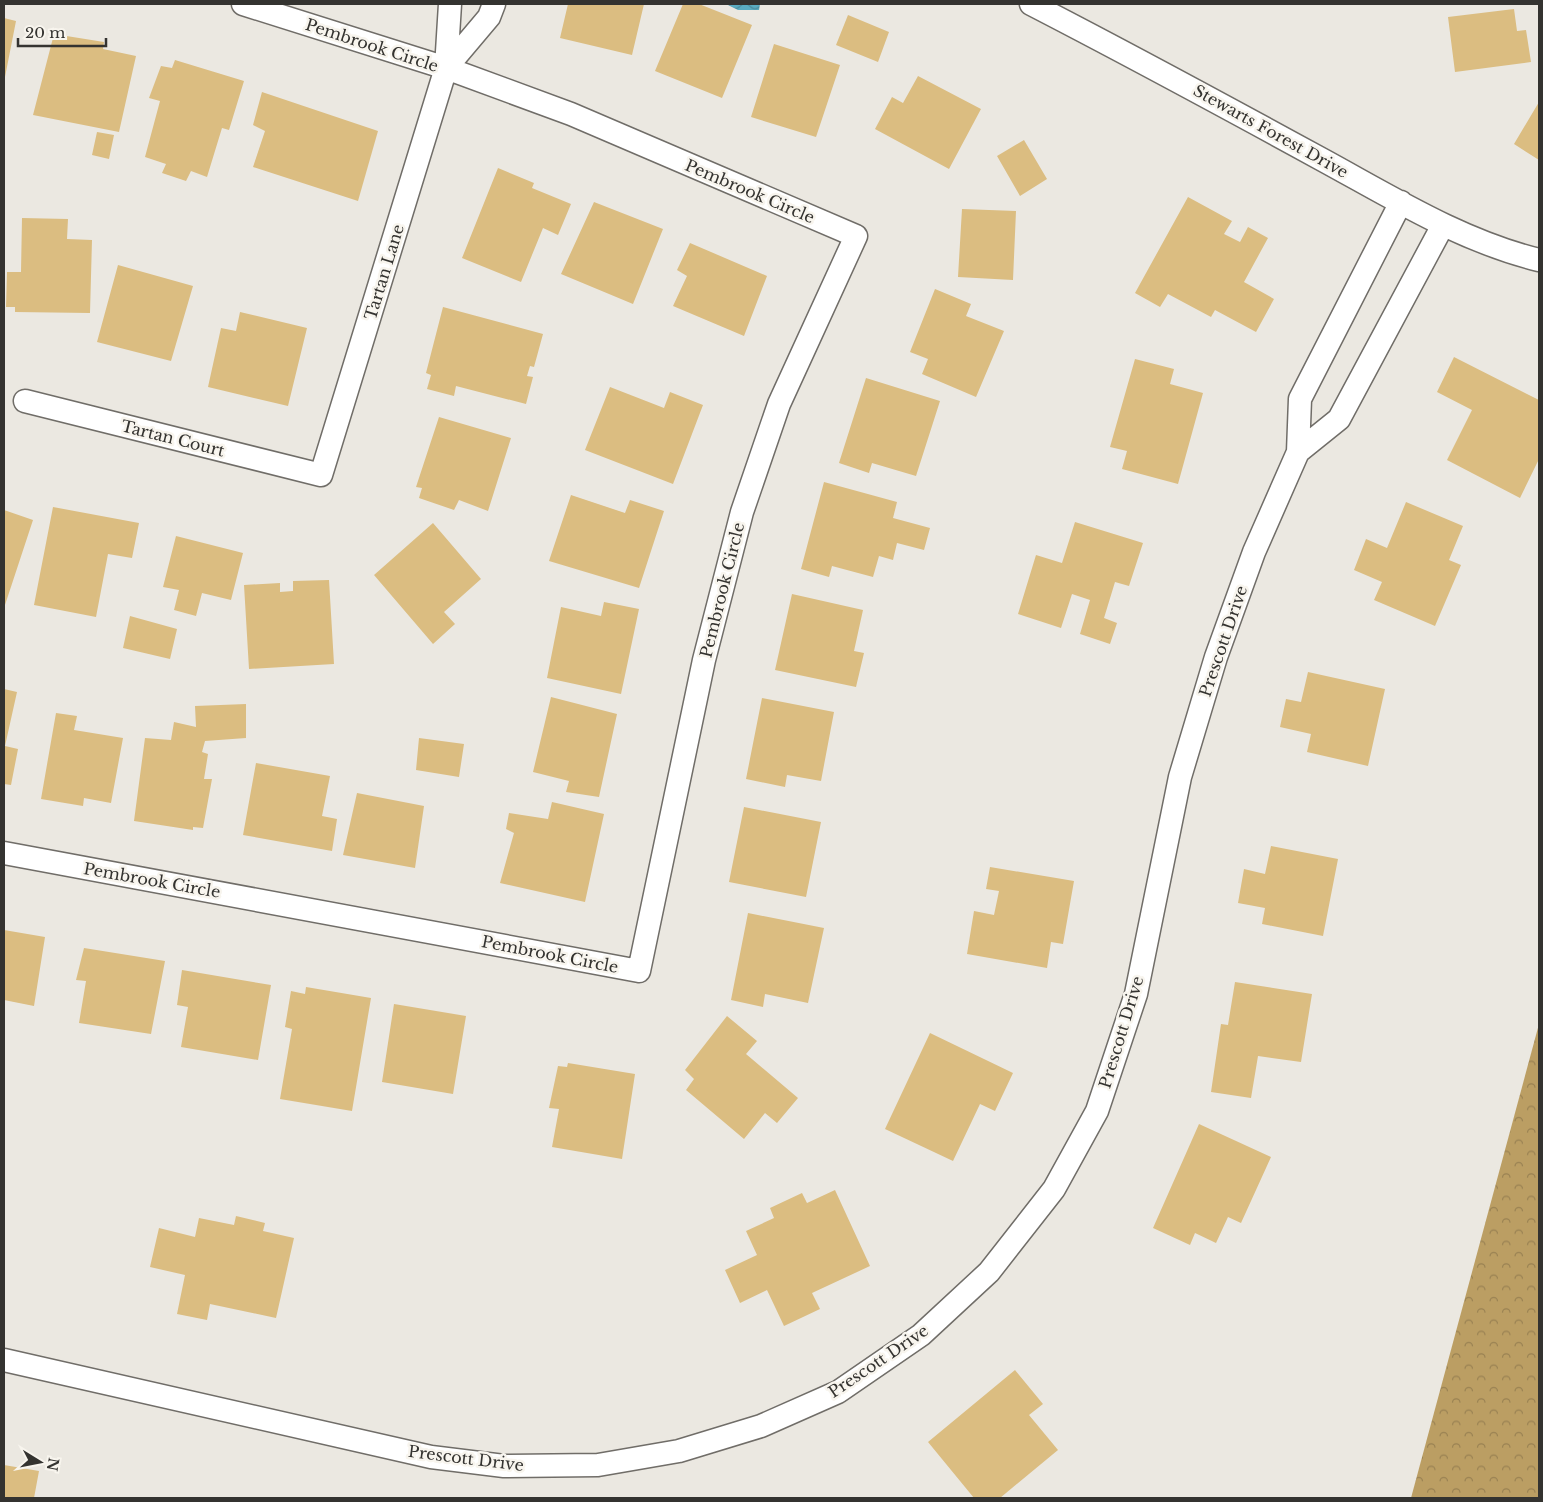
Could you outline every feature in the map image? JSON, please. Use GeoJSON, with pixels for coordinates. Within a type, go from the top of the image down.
{"type":"FeatureCollection","features":[{"type":"Feature","properties":{"kind":"street","name":"Pembrook Circle"},"geometry":{"type":"LineString","coordinates":[[4,853],[639,970],[704,660],[742,512],[779,404],[856,236],[571,114],[446,68],[243,4]]}},
{"type":"Feature","properties":{"kind":"street","name":"Tartan Lane"},"geometry":{"type":"LineString","coordinates":[[321,475],[446,68],[450,4]]}},
{"type":"Feature","properties":{"kind":"street","name":"Tartan Lane"},"geometry":{"type":"LineString","coordinates":[[446,68],[489,17],[494,4]]}},
{"type":"Feature","properties":{"kind":"street","name":"Stewarts Forest Drive"},"geometry":{"type":"LineString","coordinates":[[1031,4],[1130,55],[1443,225],[1513,254],[1539,260]]}},
{"type":"Feature","properties":{"kind":"street","name":"Prescott Drive"},"geometry":{"type":"LineString","coordinates":[[4,1360],[431,1457],[504,1466],[598,1465],[679,1451],[761,1426],[838,1392],[921,1335],[989,1272],[1054,1189],[1097,1111],[1136,994],[1180,777],[1216,657],[1254,552],[1298,452],[1300,399],[1401,202]]}},
{"type":"Feature","properties":{"kind":"street","name":"Prescott Drive"},"geometry":{"type":"LineString","coordinates":[[1298,452],[1339,420],[1443,225]]}},
{"type":"Feature","properties":{"kind":"street","name":"Stewarts Forest Drive"},"geometry":{"type":"LineString","coordinates":[[1513,254],[1539,276]]}},
{"type":"Feature","properties":{"kind":"street","name":"Tartan Court"},"geometry":{"type":"LineString","coordinates":[[26,401],[321,475]]}},
{"type":"Feature","properties":{"kind":"green space"},"geometry":{"type":"Polygon","coordinates":[[[1539,1024],[1539,1498],[1411,1498],[1539,1024]]]}},
{"type":"Feature","properties":{"kind":"water"},"geometry":{"type":"Polygon","coordinates":[[[726,4],[760,4],[759,10],[738,10],[726,4]]]}},
{"type":"Feature","properties":{"kind":"building"},"geometry":{"type":"Polygon","coordinates":[[[568,4],[644,4],[632,55],[560,38],[568,4]]]}},
{"type":"Feature","properties":{"kind":"building"},"geometry":{"type":"Polygon","coordinates":[[[683,4],[699,4],[752,25],[722,98],[655,71],[683,4]]]}},
{"type":"Feature","properties":{"kind":"building"},"geometry":{"type":"Polygon","coordinates":[[[1514,9],[1517,31],[1526,30],[1531,62],[1455,72],[1448,17],[1514,9]]]}},
{"type":"Feature","properties":{"kind":"building"},"geometry":{"type":"Polygon","coordinates":[[[848,15],[889,32],[878,62],[836,45],[848,15]]]}},
{"type":"Feature","properties":{"kind":"building"},"geometry":{"type":"Polygon","coordinates":[[[4,18],[16,21],[5,77],[4,77],[4,18]]]}},
{"type":"Feature","properties":{"kind":"building"},"geometry":{"type":"Polygon","coordinates":[[[54,34],[104,42],[103,49],[136,56],[119,132],[33,115],[54,34]]]}},
{"type":"Feature","properties":{"kind":"building"},"geometry":{"type":"Polygon","coordinates":[[[774,44],[840,65],[816,137],[751,117],[774,44]]]}},
{"type":"Feature","properties":{"kind":"building"},"geometry":{"type":"Polygon","coordinates":[[[175,60],[244,81],[229,130],[222,128],[207,177],[191,171],[186,181],[162,173],[166,164],[145,157],[160,101],[149,98],[161,66],[172,68],[175,60]]]}},
{"type":"Feature","properties":{"kind":"building"},"geometry":{"type":"Polygon","coordinates":[[[918,76],[981,109],[949,169],[875,129],[892,97],[903,103],[918,76]]]}},
{"type":"Feature","properties":{"kind":"building"},"geometry":{"type":"Polygon","coordinates":[[[262,92],[378,131],[358,201],[253,167],[265,131],[253,125],[262,92]]]}},
{"type":"Feature","properties":{"kind":"building"},"geometry":{"type":"Polygon","coordinates":[[[1539,102],[1539,160],[1514,144],[1539,102]]]}},
{"type":"Feature","properties":{"kind":"building"},"geometry":{"type":"Polygon","coordinates":[[[97,132],[114,135],[109,159],[92,155],[97,132]]]}},
{"type":"Feature","properties":{"kind":"building"},"geometry":{"type":"Polygon","coordinates":[[[1024,140],[1047,179],[1020,196],[997,156],[1024,140]]]}},
{"type":"Feature","properties":{"kind":"building"},"geometry":{"type":"Polygon","coordinates":[[[498,168],[534,183],[532,188],[571,204],[558,235],[543,228],[521,282],[462,258],[498,168]]]}},
{"type":"Feature","properties":{"kind":"building"},"geometry":{"type":"Polygon","coordinates":[[[1188,197],[1232,221],[1224,234],[1240,242],[1248,227],[1268,238],[1244,282],[1274,299],[1256,332],[1215,310],[1211,317],[1168,294],[1160,307],[1135,293],[1188,197]]]}},
{"type":"Feature","properties":{"kind":"building"},"geometry":{"type":"Polygon","coordinates":[[[594,202],[663,229],[633,304],[561,274],[594,202]]]}},
{"type":"Feature","properties":{"kind":"building"},"geometry":{"type":"Polygon","coordinates":[[[962,209],[1016,211],[1013,280],[958,277],[962,209]]]}},
{"type":"Feature","properties":{"kind":"building"},"geometry":{"type":"Polygon","coordinates":[[[22,218],[68,219],[67,239],[92,240],[90,313],[15,312],[15,307],[6,307],[7,272],[21,272],[22,218]]]}},
{"type":"Feature","properties":{"kind":"building"},"geometry":{"type":"Polygon","coordinates":[[[690,243],[767,276],[744,336],[673,306],[687,276],[677,270],[690,243]]]}},
{"type":"Feature","properties":{"kind":"building"},"geometry":{"type":"Polygon","coordinates":[[[118,265],[193,286],[171,361],[97,342],[118,265]]]}},
{"type":"Feature","properties":{"kind":"building"},"geometry":{"type":"Polygon","coordinates":[[[935,289],[971,304],[966,316],[1004,331],[976,397],[922,374],[928,359],[910,352],[935,289]]]}},
{"type":"Feature","properties":{"kind":"building"},"geometry":{"type":"Polygon","coordinates":[[[443,307],[543,334],[534,367],[530,366],[527,376],[533,377],[526,404],[456,386],[454,396],[427,389],[431,375],[426,373],[443,307]]]}},
{"type":"Feature","properties":{"kind":"building"},"geometry":{"type":"Polygon","coordinates":[[[240,312],[307,328],[288,406],[208,387],[221,328],[236,331],[240,312]]]}},
{"type":"Feature","properties":{"kind":"building"},"geometry":{"type":"Polygon","coordinates":[[[1454,357],[1539,400],[1539,459],[1520,498],[1447,460],[1472,410],[1437,392],[1454,357]]]}},
{"type":"Feature","properties":{"kind":"building"},"geometry":{"type":"Polygon","coordinates":[[[1135,359],[1174,369],[1170,384],[1203,393],[1178,484],[1122,469],[1127,451],[1110,447],[1135,359]]]}},
{"type":"Feature","properties":{"kind":"building"},"geometry":{"type":"Polygon","coordinates":[[[866,378],[940,401],[916,476],[872,463],[869,473],[839,463],[866,378]]]}},
{"type":"Feature","properties":{"kind":"building"},"geometry":{"type":"Polygon","coordinates":[[[610,387],[664,408],[670,392],[703,405],[673,484],[585,450],[610,387]]]}},
{"type":"Feature","properties":{"kind":"building"},"geometry":{"type":"Polygon","coordinates":[[[439,417],[511,438],[488,511],[459,500],[454,510],[419,498],[422,488],[416,487],[439,417]]]}},
{"type":"Feature","properties":{"kind":"building"},"geometry":{"type":"Polygon","coordinates":[[[824,482],[897,502],[893,518],[930,528],[924,550],[897,543],[893,560],[879,556],[873,577],[832,566],[829,577],[801,569],[824,482]]]}},
{"type":"Feature","properties":{"kind":"building"},"geometry":{"type":"Polygon","coordinates":[[[571,495],[625,513],[630,500],[664,511],[639,588],[549,561],[571,495]]]}},
{"type":"Feature","properties":{"kind":"building"},"geometry":{"type":"Polygon","coordinates":[[[1406,502],[1463,526],[1449,560],[1461,565],[1435,626],[1374,600],[1382,582],[1354,570],[1366,539],[1387,548],[1406,502]]]}},
{"type":"Feature","properties":{"kind":"building"},"geometry":{"type":"Polygon","coordinates":[[[53,507],[139,523],[132,558],[108,554],[96,617],[34,605],[53,507]]]}},
{"type":"Feature","properties":{"kind":"building"},"geometry":{"type":"Polygon","coordinates":[[[4,510],[33,520],[4,608],[4,510]]]}},
{"type":"Feature","properties":{"kind":"building"},"geometry":{"type":"Polygon","coordinates":[[[1075,522],[1143,543],[1129,586],[1115,582],[1104,618],[1117,623],[1110,644],[1080,634],[1090,600],[1072,594],[1061,628],[1018,614],[1036,555],[1062,563],[1075,522]]]}},
{"type":"Feature","properties":{"kind":"building"},"geometry":{"type":"Polygon","coordinates":[[[433,523],[481,579],[444,612],[455,624],[433,644],[374,575],[433,523]]]}},
{"type":"Feature","properties":{"kind":"building"},"geometry":{"type":"Polygon","coordinates":[[[176,536],[243,553],[231,600],[202,593],[196,616],[174,610],[179,590],[163,587],[176,536]]]}},
{"type":"Feature","properties":{"kind":"building"},"geometry":{"type":"Polygon","coordinates":[[[329,580],[334,664],[249,669],[244,585],[280,583],[280,592],[293,591],[293,581],[329,580]]]}},
{"type":"Feature","properties":{"kind":"building"},"geometry":{"type":"Polygon","coordinates":[[[792,594],[863,610],[854,651],[864,653],[856,687],[775,670],[792,594]]]}},
{"type":"Feature","properties":{"kind":"building"},"geometry":{"type":"Polygon","coordinates":[[[604,602],[639,609],[621,694],[547,678],[561,607],[601,616],[604,602]]]}},
{"type":"Feature","properties":{"kind":"building"},"geometry":{"type":"Polygon","coordinates":[[[130,616],[177,629],[170,659],[123,648],[130,616]]]}},
{"type":"Feature","properties":{"kind":"building"},"geometry":{"type":"Polygon","coordinates":[[[1308,672],[1385,689],[1368,766],[1307,752],[1311,734],[1280,727],[1286,699],[1301,702],[1308,672]]]}},
{"type":"Feature","properties":{"kind":"building"},"geometry":{"type":"Polygon","coordinates":[[[4,689],[17,692],[5,746],[18,749],[11,785],[4,784],[4,689]]]}},
{"type":"Feature","properties":{"kind":"building"},"geometry":{"type":"Polygon","coordinates":[[[551,697],[617,714],[599,797],[566,792],[569,781],[533,772],[551,697]]]}},
{"type":"Feature","properties":{"kind":"building"},"geometry":{"type":"Polygon","coordinates":[[[762,698],[834,712],[821,781],[787,775],[785,787],[746,779],[762,698]]]}},
{"type":"Feature","properties":{"kind":"building"},"geometry":{"type":"Polygon","coordinates":[[[246,704],[246,738],[205,741],[202,752],[208,754],[204,779],[212,779],[203,828],[193,827],[193,830],[134,821],[145,738],[171,740],[174,722],[196,727],[195,706],[246,704]]]}},
{"type":"Feature","properties":{"kind":"building"},"geometry":{"type":"Polygon","coordinates":[[[56,713],[77,716],[74,730],[123,738],[111,803],[84,798],[83,806],[41,799],[56,713]]]}},
{"type":"Feature","properties":{"kind":"building"},"geometry":{"type":"Polygon","coordinates":[[[419,738],[464,744],[459,777],[416,770],[419,738]]]}},
{"type":"Feature","properties":{"kind":"building"},"geometry":{"type":"Polygon","coordinates":[[[256,763],[330,776],[322,816],[337,819],[332,851],[243,835],[256,763]]]}},
{"type":"Feature","properties":{"kind":"building"},"geometry":{"type":"Polygon","coordinates":[[[357,793],[424,806],[415,868],[343,855],[357,793]]]}},
{"type":"Feature","properties":{"kind":"building"},"geometry":{"type":"Polygon","coordinates":[[[552,802],[604,814],[585,902],[500,883],[514,833],[506,829],[509,813],[548,819],[552,802]]]}},
{"type":"Feature","properties":{"kind":"building"},"geometry":{"type":"Polygon","coordinates":[[[744,807],[821,822],[806,897],[729,882],[744,807]]]}},
{"type":"Feature","properties":{"kind":"building"},"geometry":{"type":"Polygon","coordinates":[[[1271,846],[1338,859],[1323,936],[1262,924],[1265,908],[1238,903],[1244,869],[1265,874],[1271,846]]]}},
{"type":"Feature","properties":{"kind":"building"},"geometry":{"type":"Polygon","coordinates":[[[990,867],[1074,881],[1063,944],[1051,942],[1047,968],[967,954],[974,911],[994,915],[999,891],[986,889],[990,867]]]}},
{"type":"Feature","properties":{"kind":"building"},"geometry":{"type":"Polygon","coordinates":[[[748,913],[824,928],[808,1003],[765,994],[763,1007],[731,1000],[748,913]]]}},
{"type":"Feature","properties":{"kind":"building"},"geometry":{"type":"Polygon","coordinates":[[[4,930],[45,937],[34,1006],[4,1000],[4,930]]]}},
{"type":"Feature","properties":{"kind":"building"},"geometry":{"type":"Polygon","coordinates":[[[84,948],[165,961],[151,1034],[79,1023],[86,981],[76,980],[84,948]]]}},
{"type":"Feature","properties":{"kind":"building"},"geometry":{"type":"Polygon","coordinates":[[[182,970],[271,985],[258,1060],[181,1047],[188,1007],[177,1005],[182,970]]]}},
{"type":"Feature","properties":{"kind":"building"},"geometry":{"type":"Polygon","coordinates":[[[1235,982],[1312,994],[1301,1062],[1258,1056],[1251,1098],[1211,1092],[1221,1024],[1228,1025],[1235,982]]]}},
{"type":"Feature","properties":{"kind":"building"},"geometry":{"type":"Polygon","coordinates":[[[306,987],[371,998],[352,1111],[280,1099],[292,1029],[285,1027],[291,991],[305,994],[306,987]]]}},
{"type":"Feature","properties":{"kind":"building"},"geometry":{"type":"Polygon","coordinates":[[[394,1004],[466,1016],[453,1094],[382,1082],[394,1004]]]}},
{"type":"Feature","properties":{"kind":"building"},"geometry":{"type":"Polygon","coordinates":[[[727,1016],[757,1041],[746,1054],[798,1098],[777,1123],[765,1113],[744,1139],[686,1090],[694,1079],[685,1070],[727,1016]]]}},
{"type":"Feature","properties":{"kind":"building"},"geometry":{"type":"Polygon","coordinates":[[[930,1033],[1013,1073],[995,1111],[980,1104],[953,1161],[885,1129],[930,1033]]]}},
{"type":"Feature","properties":{"kind":"building"},"geometry":{"type":"Polygon","coordinates":[[[568,1063],[635,1074],[622,1159],[552,1147],[559,1109],[549,1108],[558,1066],[567,1067],[568,1063]]]}},
{"type":"Feature","properties":{"kind":"building"},"geometry":{"type":"Polygon","coordinates":[[[1199,1124],[1271,1157],[1241,1223],[1228,1217],[1216,1243],[1195,1233],[1190,1245],[1153,1228],[1199,1124]]]}},
{"type":"Feature","properties":{"kind":"building"},"geometry":{"type":"Polygon","coordinates":[[[835,1190],[870,1266],[812,1293],[820,1309],[784,1326],[767,1290],[740,1303],[725,1270],[757,1255],[746,1231],[774,1218],[770,1208],[802,1193],[807,1203],[835,1190]]]}},
{"type":"Feature","properties":{"kind":"building"},"geometry":{"type":"Polygon","coordinates":[[[236,1216],[265,1223],[263,1231],[294,1238],[276,1318],[210,1304],[207,1320],[177,1314],[185,1275],[150,1267],[159,1228],[195,1237],[199,1218],[234,1225],[236,1216]]]}},
{"type":"Feature","properties":{"kind":"building"},"geometry":{"type":"Polygon","coordinates":[[[1015,1370],[1043,1404],[1029,1415],[1058,1450],[1000,1498],[974,1498],[928,1442],[1015,1370]]]}},
{"type":"Feature","properties":{"kind":"building"},"geometry":{"type":"Polygon","coordinates":[[[4,1465],[39,1471],[34,1498],[4,1498],[4,1465]]]}}]}
